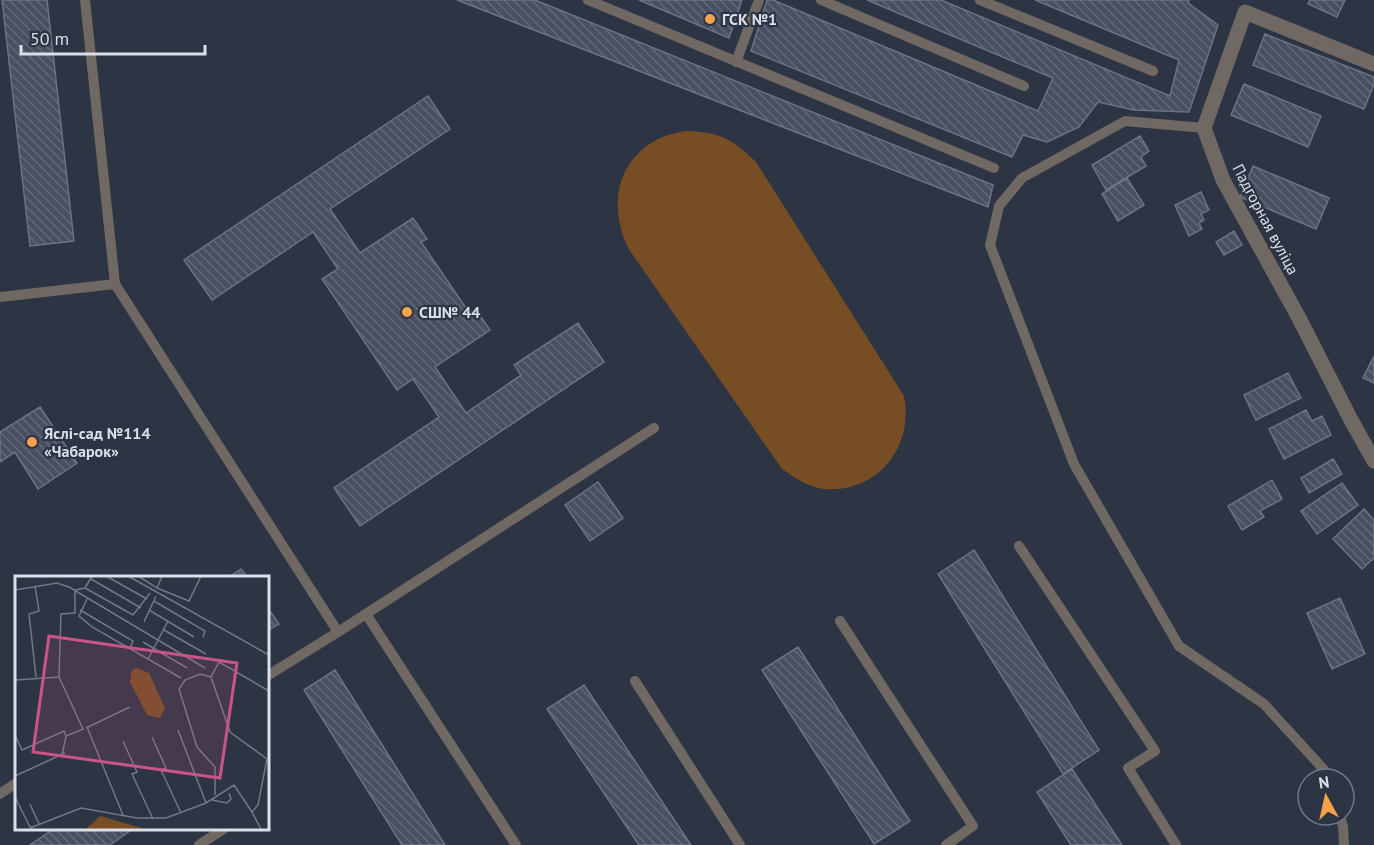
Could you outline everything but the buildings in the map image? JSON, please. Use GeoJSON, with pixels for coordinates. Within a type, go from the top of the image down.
{"type":"FeatureCollection","features":[{"type":"Feature","properties":{"kind":"street"},"geometry":{"type":"LineString","coordinates":[[1204,128],[1245,12],[1374,64]]}},
{"type":"Feature","properties":{"kind":"street","name":"Падгорная вуліца"},"geometry":{"type":"LineString","coordinates":[[1204,128],[1222,180],[1299,318],[1374,461]]}},
{"type":"Feature","properties":{"kind":"lane"},"geometry":{"type":"LineString","coordinates":[[85,0],[115,284],[338,632]]}},
{"type":"Feature","properties":{"kind":"lane"},"geometry":{"type":"LineString","coordinates":[[590,0],[994,168]]}},
{"type":"Feature","properties":{"kind":"lane"},"geometry":{"type":"LineString","coordinates":[[736,62],[759,0]]}},
{"type":"Feature","properties":{"kind":"lane"},"geometry":{"type":"LineString","coordinates":[[821,0],[1024,86]]}},
{"type":"Feature","properties":{"kind":"lane"},"geometry":{"type":"LineString","coordinates":[[981,0],[1153,71]]}},
{"type":"Feature","properties":{"kind":"lane"},"geometry":{"type":"LineString","coordinates":[[1204,128],[1125,121],[1022,178],[999,206],[990,245],[1074,464],[1179,646],[1264,704],[1322,767]]}},
{"type":"Feature","properties":{"kind":"lane"},"geometry":{"type":"LineString","coordinates":[[0,297],[115,284]]}},
{"type":"Feature","properties":{"kind":"lane"},"geometry":{"type":"LineString","coordinates":[[268,675],[654,428]]}},
{"type":"Feature","properties":{"kind":"lane"},"geometry":{"type":"LineString","coordinates":[[1019,546],[1155,751],[1128,768],[1176,845]]}},
{"type":"Feature","properties":{"kind":"lane"},"geometry":{"type":"LineString","coordinates":[[366,614],[516,845]]}},
{"type":"Feature","properties":{"kind":"lane"},"geometry":{"type":"LineString","coordinates":[[840,621],[973,826],[946,845]]}},
{"type":"Feature","properties":{"kind":"lane"},"geometry":{"type":"LineString","coordinates":[[634,681],[740,845]]}},
{"type":"Feature","properties":{"kind":"lane"},"geometry":{"type":"LineString","coordinates":[[0,794],[15,784]]}},
{"type":"Feature","properties":{"kind":"lane"},"geometry":{"type":"LineString","coordinates":[[1343,827],[1344,845]]}},
{"type":"Feature","properties":{"kind":"lane"},"geometry":{"type":"LineString","coordinates":[[199,845],[213,832]]}},
{"type":"Feature","properties":{"kind":"shaded area"},"geometry":{"type":"Polygon","coordinates":[[[685,131],[707,133],[724,138],[756,162],[904,396],[906,415],[897,449],[876,475],[861,483],[843,488],[818,488],[802,482],[782,469],[628,248],[622,232],[618,202],[625,173],[632,160],[658,139],[685,131]]]}},
{"type":"Feature","properties":{"kind":"place","name":"ГСК №1"},"geometry":{"type":"Point","coordinates":[710,19]}},
{"type":"Feature","properties":{"kind":"place","name":"СШ№ 44"},"geometry":{"type":"Point","coordinates":[407,312]}},
{"type":"Feature","properties":{"kind":"place","name":"Яслі-сад №114 «Чабарок»"},"geometry":{"type":"Point","coordinates":[32,442]}}]}
